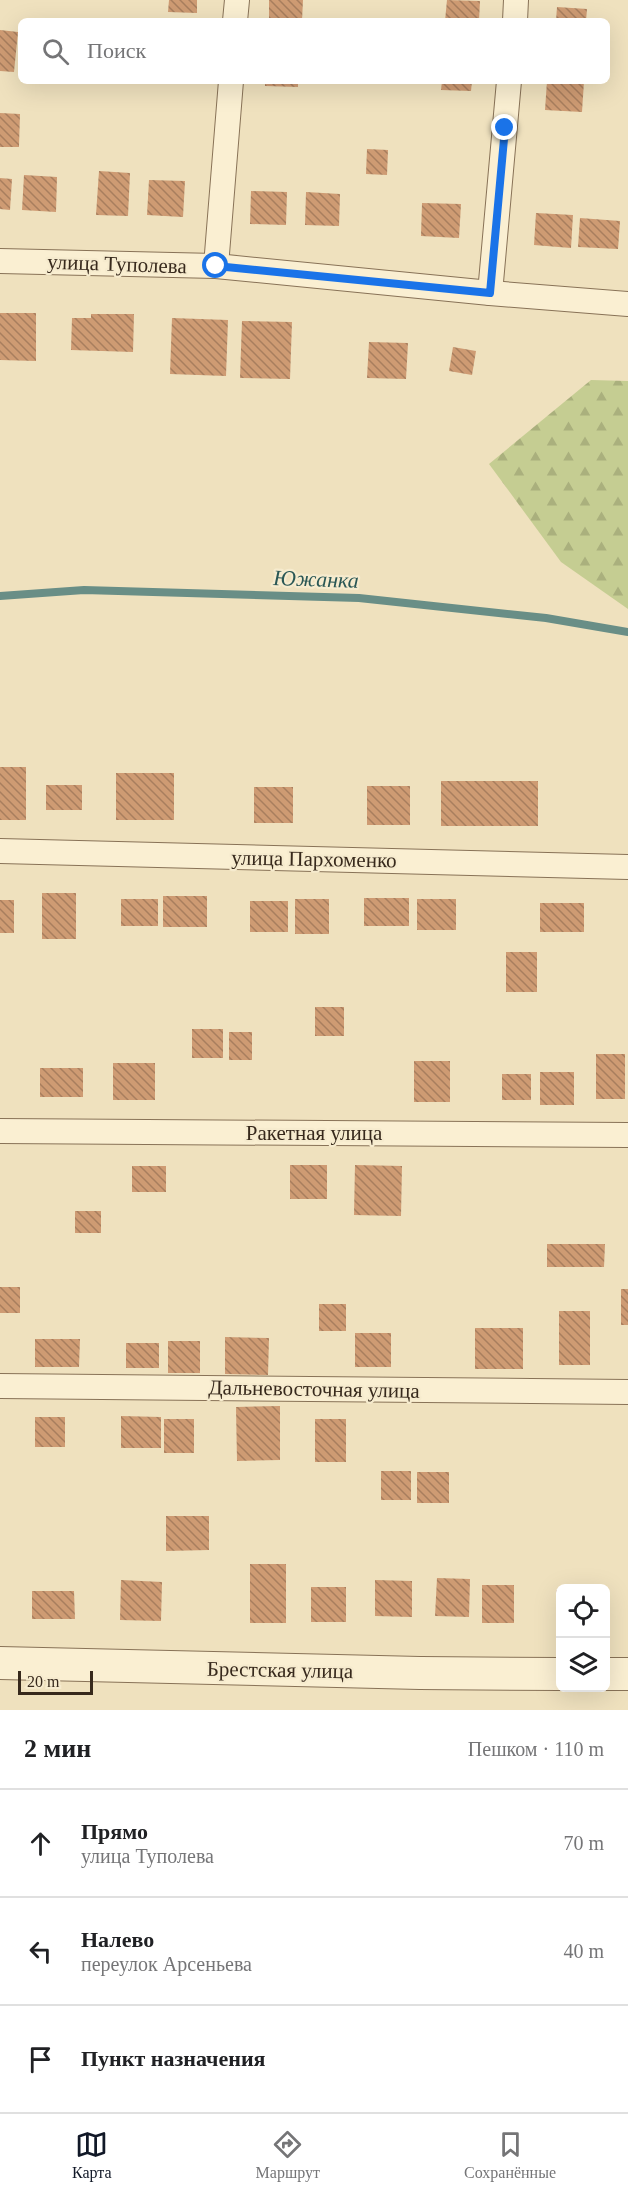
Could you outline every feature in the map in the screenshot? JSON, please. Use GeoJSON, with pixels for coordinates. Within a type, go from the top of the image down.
{"type":"FeatureCollection","features":[{"type":"Feature","properties":{"kind":"street"},"geometry":{"type":"LineString","coordinates":[[235,18],[237,0]]}},
{"type":"Feature","properties":{"kind":"street"},"geometry":{"type":"LineString","coordinates":[[514,18],[516,0]]}},
{"type":"Feature","properties":{"kind":"street"},"geometry":{"type":"LineString","coordinates":[[216,266],[231,84]]}},
{"type":"Feature","properties":{"kind":"street"},"geometry":{"type":"LineString","coordinates":[[490,293],[509,84]]}},
{"type":"Feature","properties":{"kind":"street","name":"улица Туполева"},"geometry":{"type":"LineString","coordinates":[[0,261],[216,266],[628,304]]}},
{"type":"Feature","properties":{"kind":"street","name":"улица Пархоменко"},"geometry":{"type":"LineString","coordinates":[[0,851],[628,867]]}},
{"type":"Feature","properties":{"kind":"street","name":"Ракетная улица"},"geometry":{"type":"LineString","coordinates":[[0,1131],[628,1135]]}},
{"type":"Feature","properties":{"kind":"street","name":"Дальневосточная улица"},"geometry":{"type":"LineString","coordinates":[[0,1386],[628,1392]]}},
{"type":"Feature","properties":{"kind":"street","name":"Брестская улица"},"geometry":{"type":"LineString","coordinates":[[0,1663],[556,1674]]}},
{"type":"Feature","properties":{"kind":"street"},"geometry":{"type":"LineString","coordinates":[[610,1674],[628,1674]]}},
{"type":"Feature","properties":{"kind":"green space"},"geometry":{"type":"Polygon","coordinates":[[[591,380],[628,381],[628,609],[561,562],[489,464],[591,380]]]}},
{"type":"Feature","properties":{"kind":"building"},"geometry":{"type":"Polygon","coordinates":[[[169,0],[197,0],[197,13],[168,12],[169,0]]]}},
{"type":"Feature","properties":{"kind":"building"},"geometry":{"type":"Polygon","coordinates":[[[269,0],[303,0],[302,18],[269,18],[269,0]]]}},
{"type":"Feature","properties":{"kind":"building"},"geometry":{"type":"Polygon","coordinates":[[[447,0],[480,1],[479,18],[445,18],[447,0]]]}},
{"type":"Feature","properties":{"kind":"building"},"geometry":{"type":"Polygon","coordinates":[[[557,7],[587,9],[586,18],[556,18],[557,7]]]}},
{"type":"Feature","properties":{"kind":"building"},"geometry":{"type":"Polygon","coordinates":[[[0,30],[18,32],[14,72],[0,71],[0,30]]]}},
{"type":"Feature","properties":{"kind":"building"},"geometry":{"type":"Polygon","coordinates":[[[265,84],[298,84],[298,87],[265,86],[265,84]]]}},
{"type":"Feature","properties":{"kind":"building"},"geometry":{"type":"Polygon","coordinates":[[[442,84],[472,84],[471,91],[441,90],[442,84]]]}},
{"type":"Feature","properties":{"kind":"building"},"geometry":{"type":"Polygon","coordinates":[[[547,84],[584,84],[582,112],[545,110],[547,84]]]}},
{"type":"Feature","properties":{"kind":"building"},"geometry":{"type":"Polygon","coordinates":[[[0,113],[20,114],[19,147],[0,147],[0,113]]]}},
{"type":"Feature","properties":{"kind":"building"},"geometry":{"type":"Polygon","coordinates":[[[367,149],[388,150],[387,175],[366,174],[367,149]]]}},
{"type":"Feature","properties":{"kind":"building"},"geometry":{"type":"Polygon","coordinates":[[[99,171],[130,173],[128,216],[96,215],[99,171]]]}},
{"type":"Feature","properties":{"kind":"building"},"geometry":{"type":"Polygon","coordinates":[[[24,175],[57,177],[56,212],[22,210],[24,175]]]}},
{"type":"Feature","properties":{"kind":"building"},"geometry":{"type":"Polygon","coordinates":[[[0,178],[12,179],[10,210],[0,209],[0,178]]]}},
{"type":"Feature","properties":{"kind":"building"},"geometry":{"type":"Polygon","coordinates":[[[149,180],[185,181],[183,217],[147,215],[149,180]]]}},
{"type":"Feature","properties":{"kind":"building"},"geometry":{"type":"Polygon","coordinates":[[[251,191],[287,192],[286,225],[250,224],[251,191]]]}},
{"type":"Feature","properties":{"kind":"building"},"geometry":{"type":"Polygon","coordinates":[[[306,192],[340,194],[339,226],[305,225],[306,192]]]}},
{"type":"Feature","properties":{"kind":"building"},"geometry":{"type":"Polygon","coordinates":[[[422,203],[461,204],[459,238],[421,236],[422,203]]]}},
{"type":"Feature","properties":{"kind":"building"},"geometry":{"type":"Polygon","coordinates":[[[536,213],[573,215],[571,248],[534,245],[536,213]]]}},
{"type":"Feature","properties":{"kind":"building"},"geometry":{"type":"Polygon","coordinates":[[[580,218],[620,221],[618,249],[578,247],[580,218]]]}},
{"type":"Feature","properties":{"kind":"building"},"geometry":{"type":"Polygon","coordinates":[[[0,313],[36,313],[36,361],[0,360],[0,313]]]}},
{"type":"Feature","properties":{"kind":"building"},"geometry":{"type":"Polygon","coordinates":[[[91,314],[134,314],[133,352],[71,350],[72,318],[91,318],[91,314]]]}},
{"type":"Feature","properties":{"kind":"building"},"geometry":{"type":"Polygon","coordinates":[[[172,318],[228,320],[226,376],[170,374],[172,318]]]}},
{"type":"Feature","properties":{"kind":"building"},"geometry":{"type":"Polygon","coordinates":[[[242,321],[292,322],[290,379],[240,378],[242,321]]]}},
{"type":"Feature","properties":{"kind":"building"},"geometry":{"type":"Polygon","coordinates":[[[369,342],[408,343],[406,379],[367,378],[369,342]]]}},
{"type":"Feature","properties":{"kind":"building"},"geometry":{"type":"Polygon","coordinates":[[[453,347],[476,351],[472,375],[449,371],[453,347]]]}},
{"type":"Feature","properties":{"kind":"building"},"geometry":{"type":"Polygon","coordinates":[[[0,767],[26,767],[26,820],[0,820],[0,767]]]}},
{"type":"Feature","properties":{"kind":"building"},"geometry":{"type":"Polygon","coordinates":[[[116,773],[174,773],[174,820],[116,820],[116,773]]]}},
{"type":"Feature","properties":{"kind":"building"},"geometry":{"type":"Polygon","coordinates":[[[441,781],[538,781],[538,826],[441,826],[441,781]]]}},
{"type":"Feature","properties":{"kind":"building"},"geometry":{"type":"Polygon","coordinates":[[[46,785],[82,785],[82,810],[46,810],[46,785]]]}},
{"type":"Feature","properties":{"kind":"building"},"geometry":{"type":"Polygon","coordinates":[[[367,786],[410,786],[410,825],[367,825],[367,786]]]}},
{"type":"Feature","properties":{"kind":"building"},"geometry":{"type":"Polygon","coordinates":[[[254,787],[293,787],[293,823],[254,823],[254,787]]]}},
{"type":"Feature","properties":{"kind":"building"},"geometry":{"type":"Polygon","coordinates":[[[42,893],[76,893],[76,939],[42,939],[42,893]]]}},
{"type":"Feature","properties":{"kind":"building"},"geometry":{"type":"Polygon","coordinates":[[[163,896],[207,896],[207,927],[163,927],[163,896]]]}},
{"type":"Feature","properties":{"kind":"building"},"geometry":{"type":"Polygon","coordinates":[[[364,898],[409,898],[409,926],[364,926],[364,898]]]}},
{"type":"Feature","properties":{"kind":"building"},"geometry":{"type":"Polygon","coordinates":[[[121,899],[158,899],[158,926],[121,926],[121,899]]]}},
{"type":"Feature","properties":{"kind":"building"},"geometry":{"type":"Polygon","coordinates":[[[295,899],[329,899],[329,934],[295,934],[295,899]]]}},
{"type":"Feature","properties":{"kind":"building"},"geometry":{"type":"Polygon","coordinates":[[[417,899],[456,899],[456,930],[417,930],[417,899]]]}},
{"type":"Feature","properties":{"kind":"building"},"geometry":{"type":"Polygon","coordinates":[[[0,900],[14,900],[14,933],[0,933],[0,900]]]}},
{"type":"Feature","properties":{"kind":"building"},"geometry":{"type":"Polygon","coordinates":[[[250,901],[288,901],[288,932],[250,932],[250,901]]]}},
{"type":"Feature","properties":{"kind":"building"},"geometry":{"type":"Polygon","coordinates":[[[540,903],[584,903],[584,932],[540,932],[540,903]]]}},
{"type":"Feature","properties":{"kind":"building"},"geometry":{"type":"Polygon","coordinates":[[[506,952],[537,952],[537,992],[506,992],[506,952]]]}},
{"type":"Feature","properties":{"kind":"building"},"geometry":{"type":"Polygon","coordinates":[[[315,1007],[344,1007],[344,1036],[315,1036],[315,1007]]]}},
{"type":"Feature","properties":{"kind":"building"},"geometry":{"type":"Polygon","coordinates":[[[192,1029],[223,1029],[223,1058],[192,1058],[192,1029]]]}},
{"type":"Feature","properties":{"kind":"building"},"geometry":{"type":"Polygon","coordinates":[[[229,1032],[252,1032],[252,1060],[229,1060],[229,1032]]]}},
{"type":"Feature","properties":{"kind":"building"},"geometry":{"type":"Polygon","coordinates":[[[596,1054],[625,1054],[625,1099],[596,1099],[596,1054]]]}},
{"type":"Feature","properties":{"kind":"building"},"geometry":{"type":"Polygon","coordinates":[[[414,1061],[450,1061],[450,1102],[414,1102],[414,1061]]]}},
{"type":"Feature","properties":{"kind":"building"},"geometry":{"type":"Polygon","coordinates":[[[113,1063],[155,1063],[155,1100],[113,1100],[113,1063]]]}},
{"type":"Feature","properties":{"kind":"building"},"geometry":{"type":"Polygon","coordinates":[[[40,1068],[83,1068],[83,1097],[40,1097],[40,1068]]]}},
{"type":"Feature","properties":{"kind":"building"},"geometry":{"type":"Polygon","coordinates":[[[540,1072],[574,1072],[574,1105],[540,1105],[540,1072]]]}},
{"type":"Feature","properties":{"kind":"building"},"geometry":{"type":"Polygon","coordinates":[[[502,1074],[531,1074],[531,1100],[502,1100],[502,1074]]]}},
{"type":"Feature","properties":{"kind":"building"},"geometry":{"type":"Polygon","coordinates":[[[290,1165],[327,1165],[327,1199],[290,1199],[290,1165]]]}},
{"type":"Feature","properties":{"kind":"building"},"geometry":{"type":"Polygon","coordinates":[[[355,1165],[402,1166],[401,1216],[354,1215],[355,1165]]]}},
{"type":"Feature","properties":{"kind":"building"},"geometry":{"type":"Polygon","coordinates":[[[132,1166],[166,1166],[166,1192],[132,1192],[132,1166]]]}},
{"type":"Feature","properties":{"kind":"building"},"geometry":{"type":"Polygon","coordinates":[[[75,1211],[101,1211],[101,1233],[75,1233],[75,1211]]]}},
{"type":"Feature","properties":{"kind":"building"},"geometry":{"type":"Polygon","coordinates":[[[547,1244],[605,1244],[604,1267],[547,1267],[547,1244]]]}},
{"type":"Feature","properties":{"kind":"building"},"geometry":{"type":"Polygon","coordinates":[[[0,1287],[20,1287],[20,1313],[0,1313],[0,1287]]]}},
{"type":"Feature","properties":{"kind":"building"},"geometry":{"type":"Polygon","coordinates":[[[621,1289],[628,1289],[628,1325],[621,1325],[621,1289]]]}},
{"type":"Feature","properties":{"kind":"building"},"geometry":{"type":"Polygon","coordinates":[[[319,1304],[346,1304],[346,1331],[319,1331],[319,1304]]]}},
{"type":"Feature","properties":{"kind":"building"},"geometry":{"type":"Polygon","coordinates":[[[559,1311],[590,1311],[590,1365],[559,1365],[559,1311]]]}},
{"type":"Feature","properties":{"kind":"building"},"geometry":{"type":"Polygon","coordinates":[[[475,1328],[523,1328],[523,1369],[475,1369],[475,1328]]]}},
{"type":"Feature","properties":{"kind":"building"},"geometry":{"type":"Polygon","coordinates":[[[355,1333],[391,1333],[391,1367],[355,1367],[355,1333]]]}},
{"type":"Feature","properties":{"kind":"building"},"geometry":{"type":"Polygon","coordinates":[[[225,1337],[269,1338],[268,1375],[225,1374],[225,1337]]]}},
{"type":"Feature","properties":{"kind":"building"},"geometry":{"type":"Polygon","coordinates":[[[35,1339],[80,1339],[79,1367],[35,1367],[35,1339]]]}},
{"type":"Feature","properties":{"kind":"building"},"geometry":{"type":"Polygon","coordinates":[[[168,1341],[200,1341],[200,1373],[168,1373],[168,1341]]]}},
{"type":"Feature","properties":{"kind":"building"},"geometry":{"type":"Polygon","coordinates":[[[126,1343],[159,1343],[159,1368],[126,1368],[126,1343]]]}},
{"type":"Feature","properties":{"kind":"building"},"geometry":{"type":"Polygon","coordinates":[[[280,1406],[280,1460],[237,1461],[236,1407],[280,1406]]]}},
{"type":"Feature","properties":{"kind":"building"},"geometry":{"type":"Polygon","coordinates":[[[121,1416],[161,1417],[161,1448],[121,1448],[121,1416]]]}},
{"type":"Feature","properties":{"kind":"building"},"geometry":{"type":"Polygon","coordinates":[[[35,1417],[65,1417],[65,1447],[35,1447],[35,1417]]]}},
{"type":"Feature","properties":{"kind":"building"},"geometry":{"type":"Polygon","coordinates":[[[164,1419],[194,1419],[194,1453],[164,1453],[164,1419]]]}},
{"type":"Feature","properties":{"kind":"building"},"geometry":{"type":"Polygon","coordinates":[[[315,1419],[346,1419],[346,1462],[315,1462],[315,1419]]]}},
{"type":"Feature","properties":{"kind":"building"},"geometry":{"type":"Polygon","coordinates":[[[381,1471],[411,1471],[411,1500],[381,1500],[381,1471]]]}},
{"type":"Feature","properties":{"kind":"building"},"geometry":{"type":"Polygon","coordinates":[[[417,1472],[449,1472],[449,1503],[417,1503],[417,1472]]]}},
{"type":"Feature","properties":{"kind":"building"},"geometry":{"type":"Polygon","coordinates":[[[166,1516],[209,1516],[209,1550],[166,1551],[166,1516]]]}},
{"type":"Feature","properties":{"kind":"building"},"geometry":{"type":"Polygon","coordinates":[[[250,1564],[286,1564],[286,1623],[250,1623],[250,1564]]]}},
{"type":"Feature","properties":{"kind":"building"},"geometry":{"type":"Polygon","coordinates":[[[437,1578],[470,1579],[469,1617],[435,1616],[437,1578]]]}},
{"type":"Feature","properties":{"kind":"building"},"geometry":{"type":"Polygon","coordinates":[[[121,1580],[162,1582],[161,1621],[120,1620],[121,1580]]]}},
{"type":"Feature","properties":{"kind":"building"},"geometry":{"type":"Polygon","coordinates":[[[375,1580],[412,1581],[412,1617],[375,1616],[375,1580]]]}},
{"type":"Feature","properties":{"kind":"building"},"geometry":{"type":"Polygon","coordinates":[[[482,1585],[514,1585],[514,1623],[482,1623],[482,1585]]]}},
{"type":"Feature","properties":{"kind":"building"},"geometry":{"type":"Polygon","coordinates":[[[311,1587],[346,1587],[346,1622],[311,1622],[311,1587]]]}},
{"type":"Feature","properties":{"kind":"building"},"geometry":{"type":"Polygon","coordinates":[[[32,1591],[74,1591],[75,1619],[32,1619],[32,1591]]]}},
{"type":"Feature","properties":{"kind":"waterway","name":"Южанка"},"geometry":{"type":"LineString","coordinates":[[0,596],[84,590],[359,598],[546,618],[628,632]]}},
{"type":"Feature","properties":{"kind":"route"},"geometry":{"type":"LineString","coordinates":[[216,266],[490,293],[505,128]]}}]}
